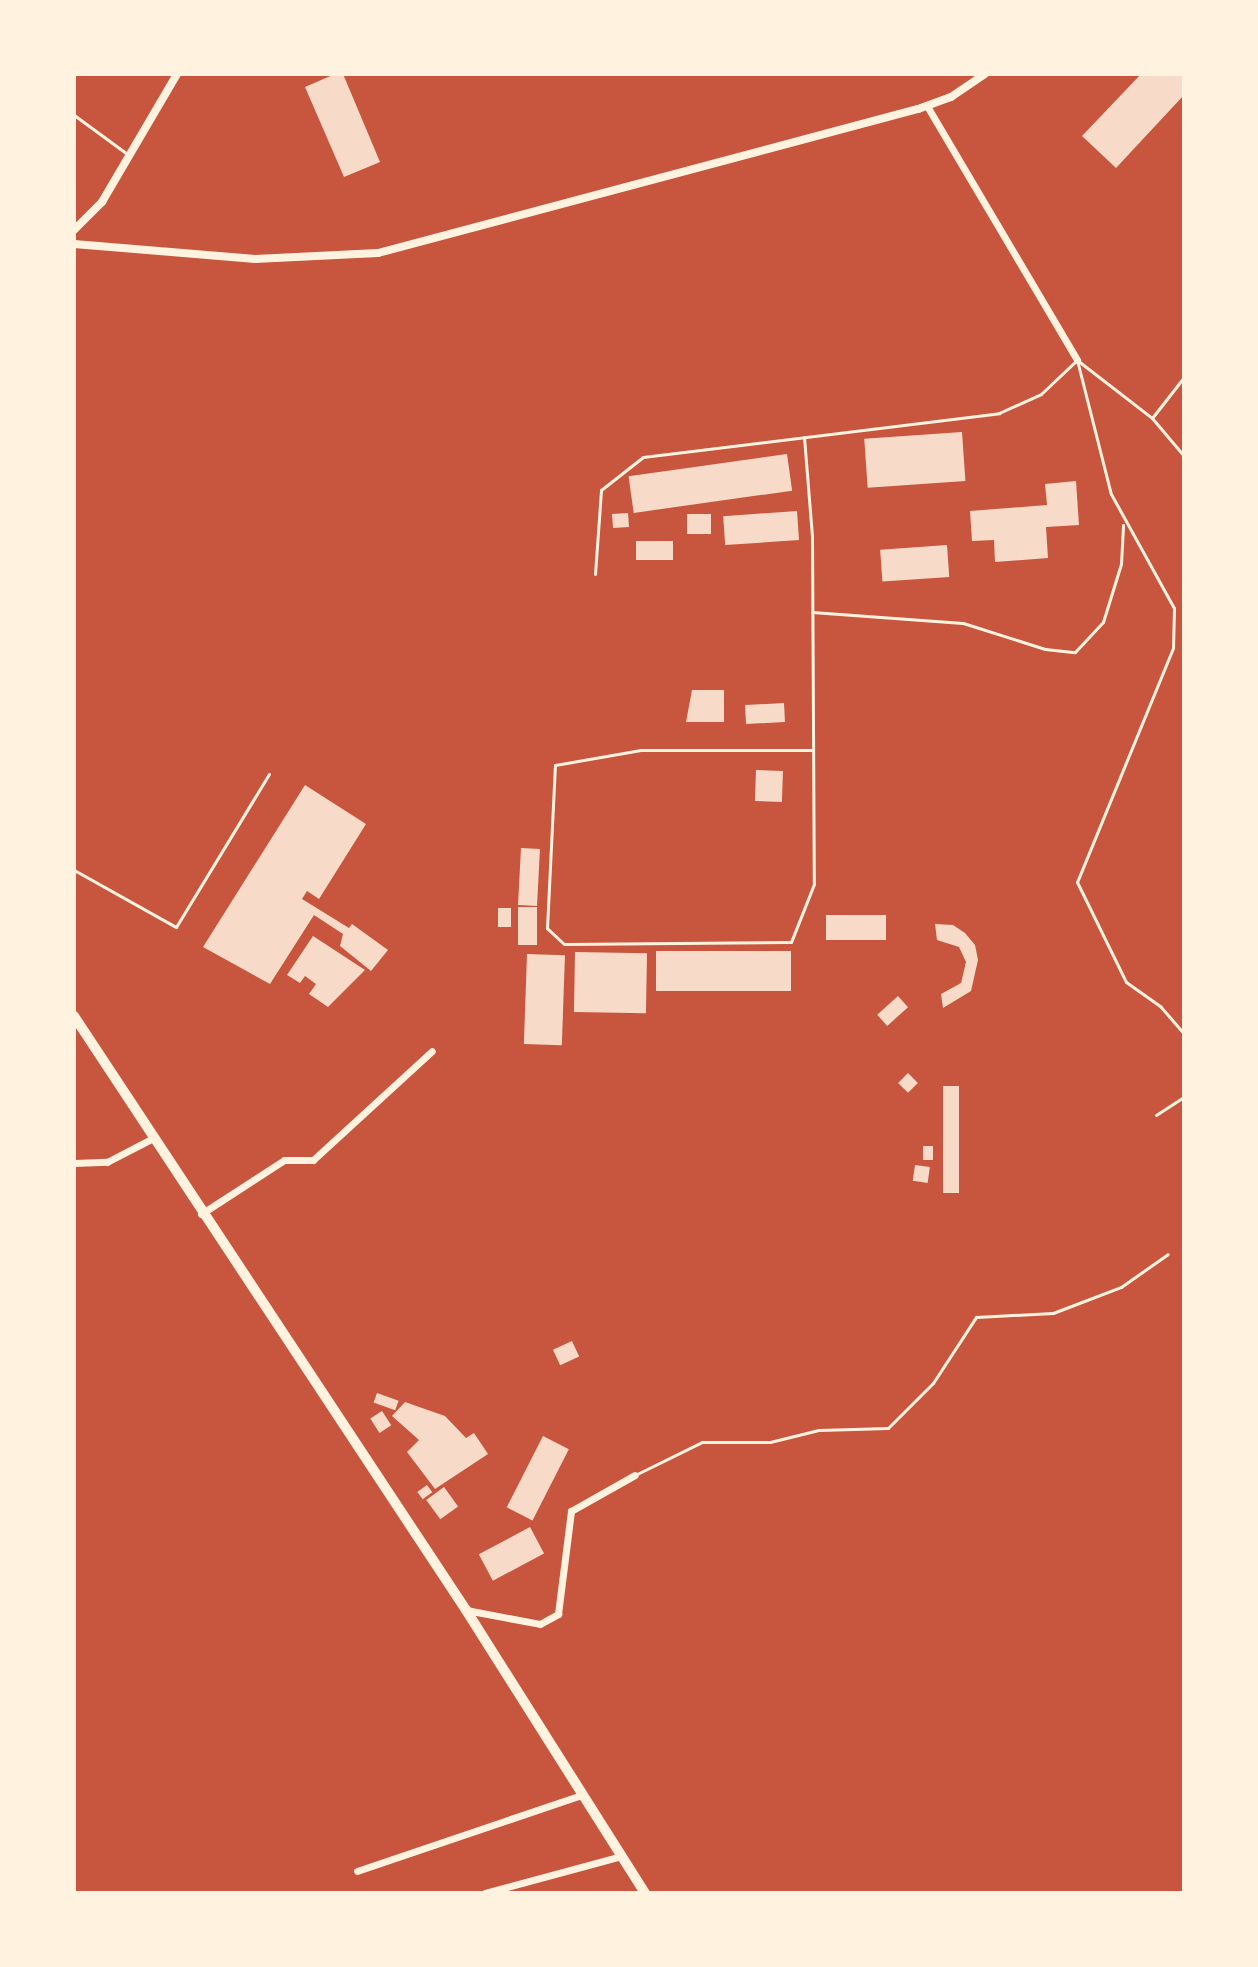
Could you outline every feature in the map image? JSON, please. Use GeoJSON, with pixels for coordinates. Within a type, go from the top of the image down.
{"type":"FeatureCollection","features":[{"type":"Feature","properties":{"kind":"main road"},"geometry":{"type":"LineString","coordinates":[[74,1016],[155,1137],[201,1214],[466,1610],[645,1893]]}},
{"type":"Feature","properties":{"kind":"street"},"geometry":{"type":"LineString","coordinates":[[74,230],[102,202],[177,74]]}},
{"type":"Feature","properties":{"kind":"street"},"geometry":{"type":"LineString","coordinates":[[74,244],[255,259],[378,253],[927,106],[985,74]]}},
{"type":"Feature","properties":{"kind":"street"},"geometry":{"type":"LineString","coordinates":[[927,106],[1077,360]]}},
{"type":"Feature","properties":{"kind":"street"},"geometry":{"type":"LineString","coordinates":[[201,1214],[284,1160],[313,1160],[432,1051]]}},
{"type":"Feature","properties":{"kind":"street"},"geometry":{"type":"LineString","coordinates":[[74,1163],[107,1162],[155,1137]]}},
{"type":"Feature","properties":{"kind":"street"},"geometry":{"type":"LineString","coordinates":[[466,1610],[540,1624],[558,1614],[571,1511],[635,1475]]}},
{"type":"Feature","properties":{"kind":"street"},"geometry":{"type":"LineString","coordinates":[[357,1871],[581,1795]]}},
{"type":"Feature","properties":{"kind":"street"},"geometry":{"type":"LineString","coordinates":[[485,1893],[621,1856]]}},
{"type":"Feature","properties":{"kind":"lane"},"geometry":{"type":"LineString","coordinates":[[74,115],[130,156]]}},
{"type":"Feature","properties":{"kind":"lane"},"geometry":{"type":"LineString","coordinates":[[1077,360],[1152,418],[1184,456]]}},
{"type":"Feature","properties":{"kind":"lane"},"geometry":{"type":"LineString","coordinates":[[595,574],[601,490],[643,457],[999,413],[1041,394],[1077,360]]}},
{"type":"Feature","properties":{"kind":"lane"},"geometry":{"type":"LineString","coordinates":[[1077,360],[1123,524],[1174,608],[1173,648],[1077,882],[1126,982],[1160,1006],[1184,1034]]}},
{"type":"Feature","properties":{"kind":"lane"},"geometry":{"type":"LineString","coordinates":[[1152,418],[1184,377]]}},
{"type":"Feature","properties":{"kind":"lane"},"geometry":{"type":"LineString","coordinates":[[804,437],[812,612],[814,884],[791,942],[564,944],[547,928],[555,765],[641,750],[813,750]]}},
{"type":"Feature","properties":{"kind":"lane"},"geometry":{"type":"LineString","coordinates":[[812,612],[963,623],[1045,649],[1075,652],[1103,622],[1121,564],[1123,524]]}},
{"type":"Feature","properties":{"kind":"lane"},"geometry":{"type":"LineString","coordinates":[[74,870],[176,927],[269,774]]}},
{"type":"Feature","properties":{"kind":"lane"},"geometry":{"type":"LineString","coordinates":[[1156,1115],[1184,1097]]}},
{"type":"Feature","properties":{"kind":"lane"},"geometry":{"type":"LineString","coordinates":[[635,1475],[702,1442],[770,1442],[819,1430],[888,1428],[933,1383],[976,1317],[1053,1313],[1121,1287],[1168,1254]]}},
{"type":"Feature","properties":{"kind":"building"},"geometry":{"type":"Polygon","coordinates":[[[335,74],[343,74],[380,162],[344,177],[305,87],[335,74]]]}},
{"type":"Feature","properties":{"kind":"building"},"geometry":{"type":"Polygon","coordinates":[[[1141,74],[1184,74],[1184,95],[1116,168],[1082,136],[1141,74]]]}},
{"type":"Feature","properties":{"kind":"building"},"geometry":{"type":"Polygon","coordinates":[[[962,432],[965,481],[868,488],[864,439],[962,432]]]}},
{"type":"Feature","properties":{"kind":"building"},"geometry":{"type":"Polygon","coordinates":[[[787,454],[792,491],[634,513],[629,476],[787,454]]]}},
{"type":"Feature","properties":{"kind":"building"},"geometry":{"type":"Polygon","coordinates":[[[1076,481],[1079,525],[1046,527],[1048,558],[995,562],[994,540],[972,541],[970,511],[1047,505],[1045,484],[1076,481]]]}},
{"type":"Feature","properties":{"kind":"building"},"geometry":{"type":"Polygon","coordinates":[[[797,511],[799,540],[725,545],[723,516],[797,511]]]}},
{"type":"Feature","properties":{"kind":"building"},"geometry":{"type":"Polygon","coordinates":[[[628,513],[629,527],[613,528],[612,514],[628,513]]]}},
{"type":"Feature","properties":{"kind":"building"},"geometry":{"type":"Polygon","coordinates":[[[687,514],[711,514],[711,534],[687,534],[687,514]]]}},
{"type":"Feature","properties":{"kind":"building"},"geometry":{"type":"Polygon","coordinates":[[[636,541],[673,541],[673,560],[636,560],[636,541]]]}},
{"type":"Feature","properties":{"kind":"building"},"geometry":{"type":"Polygon","coordinates":[[[947,545],[949,577],[882,582],[880,550],[947,545]]]}},
{"type":"Feature","properties":{"kind":"building"},"geometry":{"type":"Polygon","coordinates":[[[692,690],[724,690],[724,722],[686,722],[692,690]]]}},
{"type":"Feature","properties":{"kind":"building"},"geometry":{"type":"Polygon","coordinates":[[[784,703],[785,722],[746,724],[745,705],[784,703]]]}},
{"type":"Feature","properties":{"kind":"building"},"geometry":{"type":"Polygon","coordinates":[[[756,770],[783,771],[782,802],[755,801],[756,770]]]}},
{"type":"Feature","properties":{"kind":"building"},"geometry":{"type":"Polygon","coordinates":[[[305,785],[366,824],[319,899],[307,891],[302,899],[349,928],[352,924],[388,950],[371,971],[340,946],[343,934],[314,915],[270,984],[203,947],[305,785]]]}},
{"type":"Feature","properties":{"kind":"building"},"geometry":{"type":"Polygon","coordinates":[[[521,848],[540,849],[537,906],[518,905],[521,848]]]}},
{"type":"Feature","properties":{"kind":"building"},"geometry":{"type":"Polygon","coordinates":[[[518,907],[537,907],[537,945],[518,945],[518,907]]]}},
{"type":"Feature","properties":{"kind":"building"},"geometry":{"type":"Polygon","coordinates":[[[498,908],[511,908],[511,927],[498,927],[498,908]]]}},
{"type":"Feature","properties":{"kind":"building"},"geometry":{"type":"Polygon","coordinates":[[[826,915],[886,915],[886,940],[826,940],[826,915]]]}},
{"type":"Feature","properties":{"kind":"building"},"geometry":{"type":"Polygon","coordinates":[[[935,924],[953,925],[965,933],[975,945],[978,960],[971,991],[943,1008],[941,994],[961,983],[966,962],[959,947],[937,940],[935,924]]]}},
{"type":"Feature","properties":{"kind":"building"},"geometry":{"type":"Polygon","coordinates":[[[313,936],[365,970],[328,1007],[309,994],[316,984],[305,976],[300,983],[287,975],[313,936]]]}},
{"type":"Feature","properties":{"kind":"building"},"geometry":{"type":"Polygon","coordinates":[[[656,951],[791,951],[791,991],[656,991],[656,951]]]}},
{"type":"Feature","properties":{"kind":"building"},"geometry":{"type":"Polygon","coordinates":[[[575,952],[647,953],[646,1013],[574,1012],[575,952]]]}},
{"type":"Feature","properties":{"kind":"building"},"geometry":{"type":"Polygon","coordinates":[[[527,954],[565,955],[562,1045],[524,1044],[527,954]]]}},
{"type":"Feature","properties":{"kind":"building"},"geometry":{"type":"Polygon","coordinates":[[[898,996],[908,1007],[887,1026],[877,1015],[898,996]]]}},
{"type":"Feature","properties":{"kind":"building"},"geometry":{"type":"Polygon","coordinates":[[[908,1073],[918,1083],[908,1093],[898,1083],[908,1073]]]}},
{"type":"Feature","properties":{"kind":"building"},"geometry":{"type":"Polygon","coordinates":[[[943,1086],[959,1086],[959,1193],[943,1193],[943,1086]]]}},
{"type":"Feature","properties":{"kind":"building"},"geometry":{"type":"Polygon","coordinates":[[[923,1146],[933,1146],[933,1160],[923,1160],[923,1146]]]}},
{"type":"Feature","properties":{"kind":"building"},"geometry":{"type":"Polygon","coordinates":[[[915,1165],[930,1167],[928,1183],[913,1181],[915,1165]]]}},
{"type":"Feature","properties":{"kind":"building"},"geometry":{"type":"Polygon","coordinates":[[[572,1341],[579,1356],[560,1365],[553,1350],[572,1341]]]}},
{"type":"Feature","properties":{"kind":"building"},"geometry":{"type":"Polygon","coordinates":[[[377,1393],[399,1401],[395,1410],[374,1402],[377,1393]]]}},
{"type":"Feature","properties":{"kind":"building"},"geometry":{"type":"Polygon","coordinates":[[[405,1402],[445,1416],[466,1438],[474,1433],[488,1454],[435,1489],[407,1452],[419,1440],[392,1416],[405,1402]]]}},
{"type":"Feature","properties":{"kind":"building"},"geometry":{"type":"Polygon","coordinates":[[[382,1411],[391,1425],[380,1433],[370,1419],[382,1411]]]}},
{"type":"Feature","properties":{"kind":"building"},"geometry":{"type":"Polygon","coordinates":[[[543,1436],[569,1449],[533,1520],[507,1507],[543,1436]]]}},
{"type":"Feature","properties":{"kind":"building"},"geometry":{"type":"Polygon","coordinates":[[[427,1485],[432,1492],[423,1499],[417,1492],[427,1485]]]}},
{"type":"Feature","properties":{"kind":"building"},"geometry":{"type":"Polygon","coordinates":[[[444,1487],[458,1506],[440,1519],[426,1500],[444,1487]]]}},
{"type":"Feature","properties":{"kind":"building"},"geometry":{"type":"Polygon","coordinates":[[[530,1527],[544,1553],[493,1581],[479,1554],[530,1527]]]}}]}
